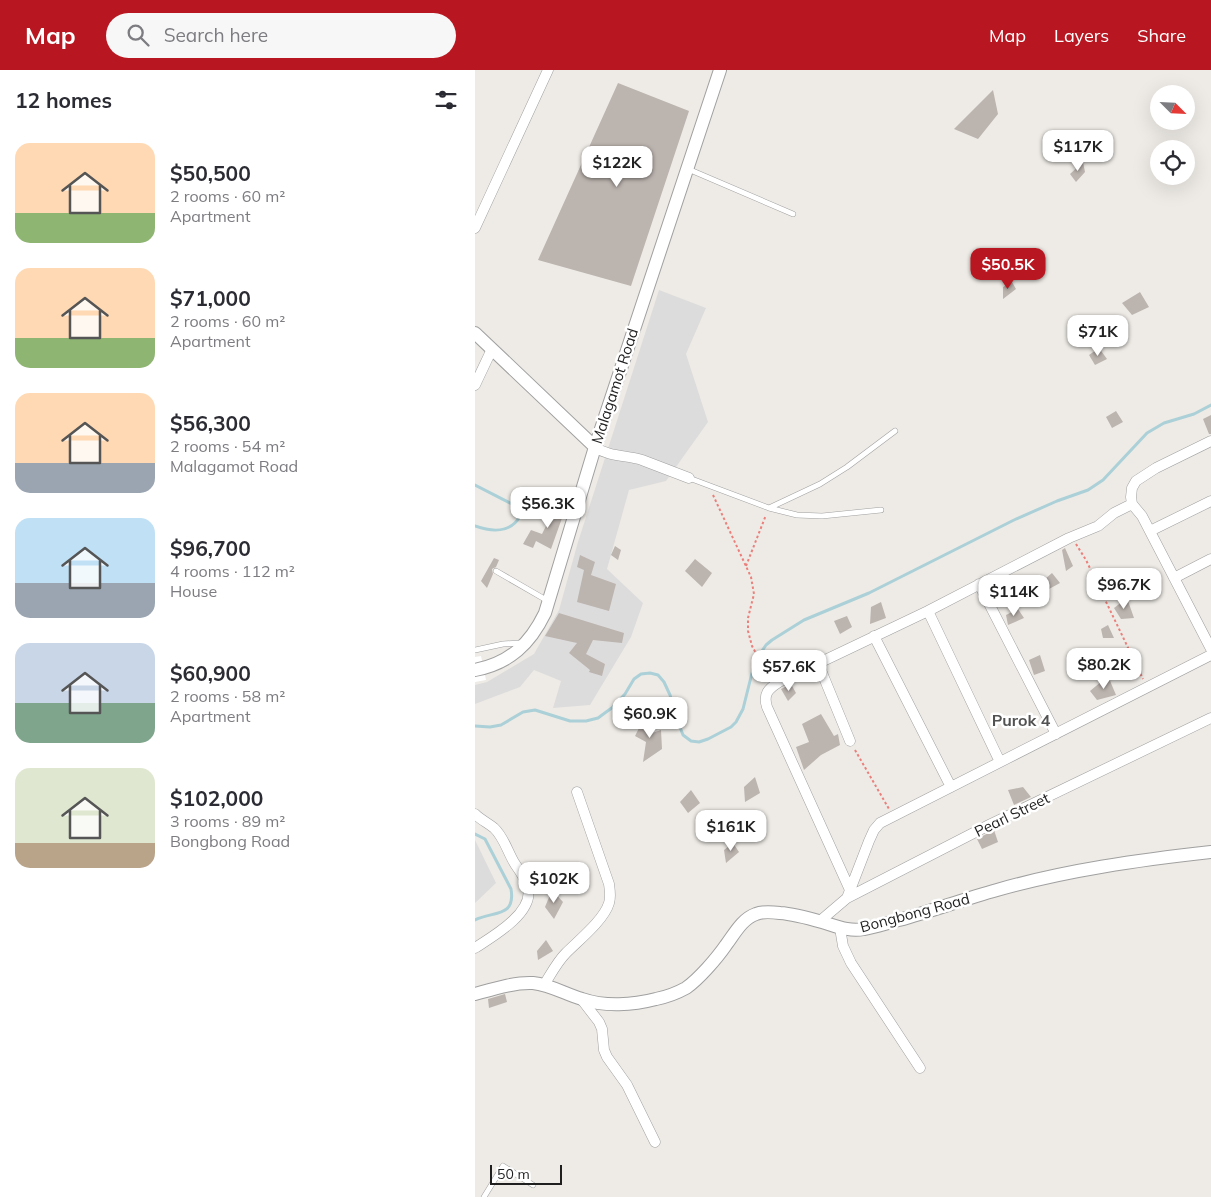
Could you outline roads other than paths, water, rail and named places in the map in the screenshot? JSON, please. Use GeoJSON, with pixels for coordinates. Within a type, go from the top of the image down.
{"type":"FeatureCollection","features":[{"type":"Feature","properties":{"kind":"street"},"geometry":{"type":"LineString","coordinates":[[475,228],[549,70]]}},
{"type":"Feature","properties":{"kind":"street","name":"Malagamot Road"},"geometry":{"type":"LineString","coordinates":[[479,669],[505,660],[526,642],[539,624],[549,602],[595,448],[720,70]]}},
{"type":"Feature","properties":{"kind":"street"},"geometry":{"type":"LineString","coordinates":[[475,333],[595,448],[609,455],[643,460],[689,478]]}},
{"type":"Feature","properties":{"kind":"street"},"geometry":{"type":"LineString","coordinates":[[475,385],[492,348]]}},
{"type":"Feature","properties":{"kind":"street"},"geometry":{"type":"LineString","coordinates":[[1211,441],[1143,476],[1132,488],[1131,497],[1132,504],[1142,516],[1211,649]]}},
{"type":"Feature","properties":{"kind":"street"},"geometry":{"type":"LineString","coordinates":[[1150,531],[1211,501]]}},
{"type":"Feature","properties":{"kind":"street"},"geometry":{"type":"LineString","coordinates":[[848,894],[767,707],[765,698],[767,692],[779,682],[928,610],[1069,538],[1098,526],[1132,504]]}},
{"type":"Feature","properties":{"kind":"street"},"geometry":{"type":"LineString","coordinates":[[1174,578],[1211,559]]}},
{"type":"Feature","properties":{"kind":"street"},"geometry":{"type":"LineString","coordinates":[[979,584],[1056,734]]}},
{"type":"Feature","properties":{"kind":"street"},"geometry":{"type":"LineString","coordinates":[[928,610],[1000,762]]}},
{"type":"Feature","properties":{"kind":"street"},"geometry":{"type":"LineString","coordinates":[[874,636],[951,787]]}},
{"type":"Feature","properties":{"kind":"street"},"geometry":{"type":"LineString","coordinates":[[848,894],[874,830],[880,823],[1211,655]]}},
{"type":"Feature","properties":{"kind":"street"},"geometry":{"type":"LineString","coordinates":[[818,663],[850,741]]}},
{"type":"Feature","properties":{"kind":"street","name":"Pearl Street"},"geometry":{"type":"LineString","coordinates":[[820,921],[848,894],[1211,718]]}},
{"type":"Feature","properties":{"kind":"street"},"geometry":{"type":"LineString","coordinates":[[544,985],[554,968],[565,955],[601,918],[609,904],[611,893],[577,792]]}},
{"type":"Feature","properties":{"kind":"street"},"geometry":{"type":"LineString","coordinates":[[475,814],[494,828],[503,840],[528,886],[529,893],[527,902],[509,925],[475,948]]}},
{"type":"Feature","properties":{"kind":"street","name":"Bongbong Road"},"geometry":{"type":"LineString","coordinates":[[475,994],[513,985],[531,983],[544,985],[582,1000],[610,1004],[627,1004],[659,999],[686,988],[725,947],[739,927],[748,918],[757,913],[787,914],[850,930],[864,929],[998,890],[1063,874],[1102,866],[1211,852]]}},
{"type":"Feature","properties":{"kind":"street"},"geometry":{"type":"LineString","coordinates":[[840,928],[843,946],[851,964],[920,1068]]}},
{"type":"Feature","properties":{"kind":"street"},"geometry":{"type":"LineString","coordinates":[[582,1000],[599,1022],[607,1057],[627,1085],[634,1103],[655,1142]]}},
{"type":"Feature","properties":{"kind":"lane"},"geometry":{"type":"LineString","coordinates":[[687,168],[793,214]]}},
{"type":"Feature","properties":{"kind":"lane"},"geometry":{"type":"LineString","coordinates":[[769,508],[820,484],[847,467],[895,431]]}},
{"type":"Feature","properties":{"kind":"lane"},"geometry":{"type":"LineString","coordinates":[[689,478],[769,508],[797,516],[881,510]]}},
{"type":"Feature","properties":{"kind":"lane"},"geometry":{"type":"LineString","coordinates":[[496,571],[549,602]]}},
{"type":"Feature","properties":{"kind":"lane"},"geometry":{"type":"LineString","coordinates":[[476,650],[503,644],[526,642]]}},
{"type":"Feature","properties":{"kind":"lane"},"geometry":{"type":"LineString","coordinates":[[484,1197],[503,1166],[533,1185]]}},
{"type":"Feature","properties":{"kind":"waterway"},"geometry":{"type":"LineString","coordinates":[[475,726],[490,727],[501,725],[523,712],[535,710],[570,721],[586,721],[598,718],[613,707],[625,694],[634,679],[641,674],[650,673],[658,675],[664,682],[683,735],[691,741],[699,742],[708,739],[731,727],[736,722],[743,709],[758,657],[772,640],[804,620],[869,593],[1014,520],[1088,490],[1103,480],[1147,433],[1164,423],[1194,414],[1211,405]]}},
{"type":"Feature","properties":{"kind":"waterway"},"geometry":{"type":"LineString","coordinates":[[475,485],[512,504],[519,509],[520,516],[512,526],[501,530],[475,526]]}},
{"type":"Feature","properties":{"kind":"waterway"},"geometry":{"type":"LineString","coordinates":[[475,834],[485,839],[511,889],[512,898],[510,905],[501,912],[475,920]]}},
{"type":"Feature","properties":{"kind":"district","name":"Purok 4"},"geometry":{"type":"Point","coordinates":[1021,720]}}]}
